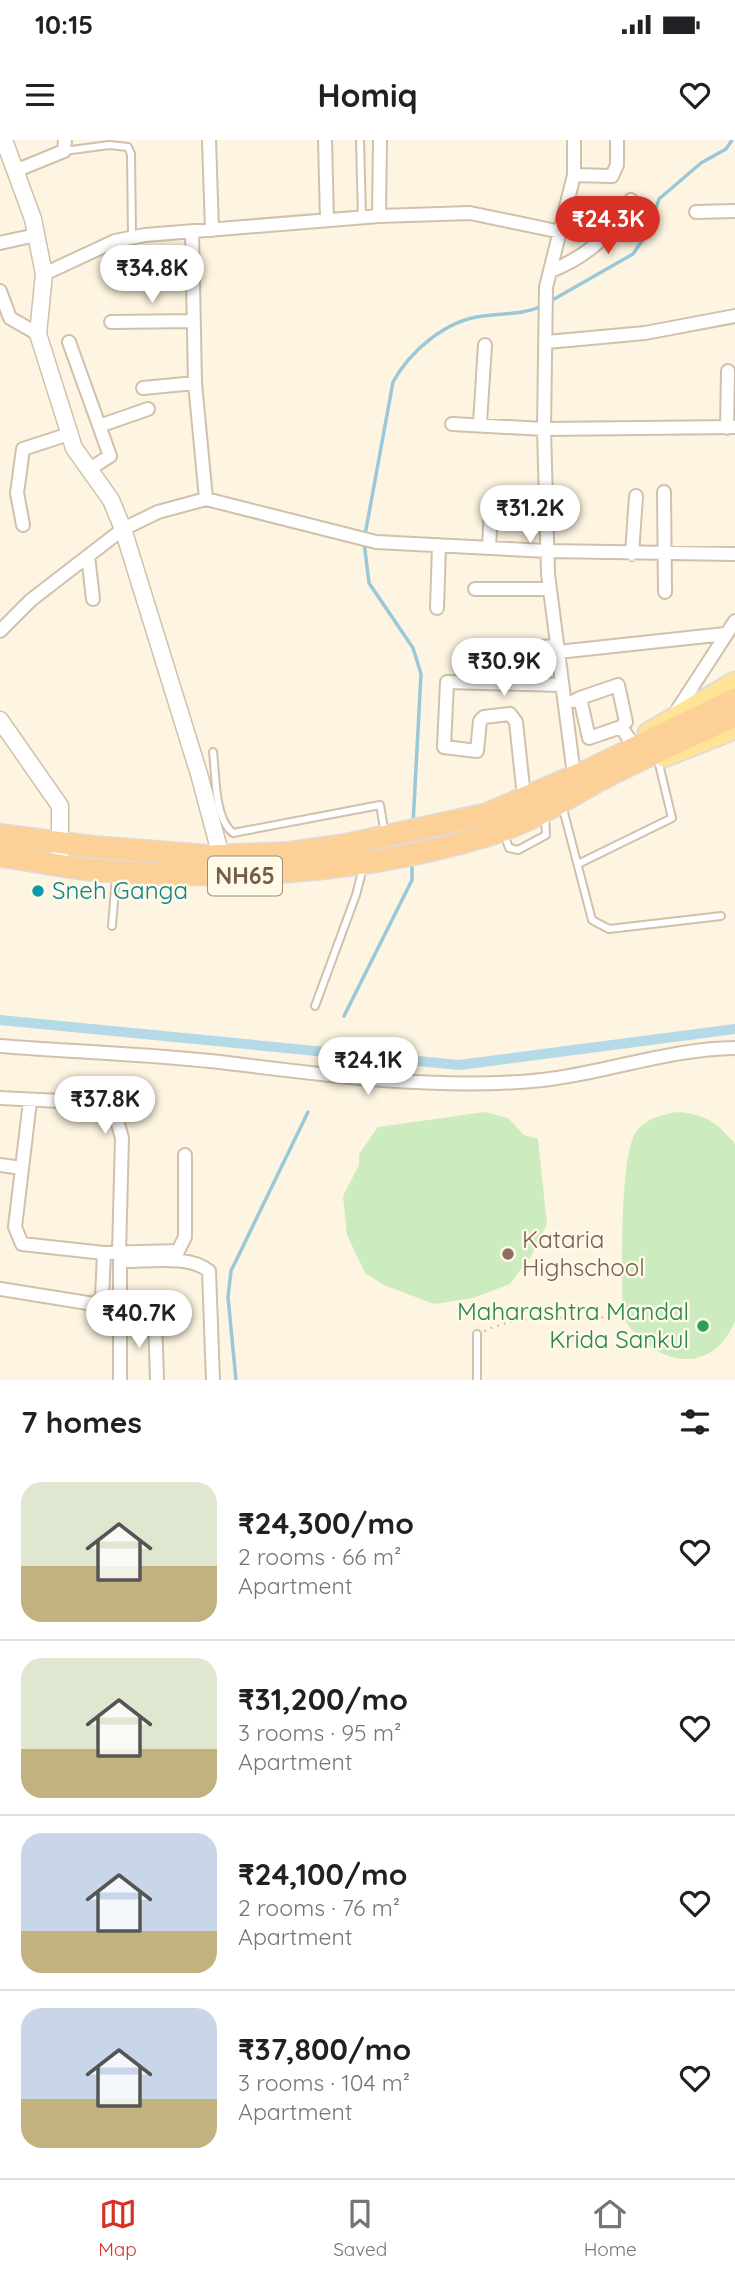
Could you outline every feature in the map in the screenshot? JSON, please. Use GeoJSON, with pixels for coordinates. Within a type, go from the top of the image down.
{"type":"FeatureCollection","features":[{"type":"Feature","properties":{"kind":"highway","name":"NH65"},"geometry":{"type":"LineString","coordinates":[[442,835],[524,797],[587,775],[735,699]]}},
{"type":"Feature","properties":{"kind":"highway","name":"NH65"},"geometry":{"type":"LineString","coordinates":[[684,725],[735,716]]}},
{"type":"Feature","properties":{"kind":"highway","name":"NH65"},"geometry":{"type":"LineString","coordinates":[[0,854],[221,856],[289,853],[503,829],[553,807],[587,775]]}},
{"type":"Feature","properties":{"kind":"highway","name":"NH65"},"geometry":{"type":"LineString","coordinates":[[60,854],[117,871],[244,877],[291,874],[364,862],[392,843]]}},
{"type":"Feature","properties":{"kind":"main road"},"geometry":{"type":"LineString","coordinates":[[587,775],[626,735],[684,725],[735,682]]}},
{"type":"Feature","properties":{"kind":"main road"},"geometry":{"type":"LineString","coordinates":[[587,775],[658,760],[735,729]]}},
{"type":"Feature","properties":{"kind":"street"},"geometry":{"type":"LineString","coordinates":[[4,140],[36,234],[44,274],[38,334],[74,448],[111,500],[123,529],[200,774],[221,856]]}},
{"type":"Feature","properties":{"kind":"street"},"geometry":{"type":"LineString","coordinates":[[209,140],[212,230]]}},
{"type":"Feature","properties":{"kind":"street"},"geometry":{"type":"LineString","coordinates":[[325,140],[327,220]]}},
{"type":"Feature","properties":{"kind":"street"},"geometry":{"type":"LineString","coordinates":[[379,216],[380,140]]}},
{"type":"Feature","properties":{"kind":"street"},"geometry":{"type":"LineString","coordinates":[[574,140],[574,175],[547,296],[544,429],[547,551],[557,649],[564,705],[587,775]]}},
{"type":"Feature","properties":{"kind":"street"},"geometry":{"type":"LineString","coordinates":[[574,175],[612,176],[617,165],[617,140]]}},
{"type":"Feature","properties":{"kind":"street"},"geometry":{"type":"LineString","coordinates":[[15,171],[64,146]]}},
{"type":"Feature","properties":{"kind":"street"},"geometry":{"type":"LineString","coordinates":[[551,271],[581,258],[591,250],[631,200]]}},
{"type":"Feature","properties":{"kind":"street"},"geometry":{"type":"LineString","coordinates":[[696,212],[735,211]]}},
{"type":"Feature","properties":{"kind":"street"},"geometry":{"type":"LineString","coordinates":[[44,274],[115,241],[132,237],[327,220],[470,213],[561,232]]}},
{"type":"Feature","properties":{"kind":"street"},"geometry":{"type":"LineString","coordinates":[[192,231],[195,383],[206,499]]}},
{"type":"Feature","properties":{"kind":"street"},"geometry":{"type":"LineString","coordinates":[[0,243],[36,234]]}},
{"type":"Feature","properties":{"kind":"street"},"geometry":{"type":"LineString","coordinates":[[0,291],[10,318],[38,334]]}},
{"type":"Feature","properties":{"kind":"street"},"geometry":{"type":"LineString","coordinates":[[547,342],[645,333],[735,316]]}},
{"type":"Feature","properties":{"kind":"street"},"geometry":{"type":"LineString","coordinates":[[111,322],[194,321]]}},
{"type":"Feature","properties":{"kind":"street"},"geometry":{"type":"LineString","coordinates":[[69,342],[110,456],[88,470]]}},
{"type":"Feature","properties":{"kind":"street"},"geometry":{"type":"LineString","coordinates":[[480,424],[485,345]]}},
{"type":"Feature","properties":{"kind":"street"},"geometry":{"type":"LineString","coordinates":[[452,424],[544,429],[731,427],[727,372]]}},
{"type":"Feature","properties":{"kind":"street"},"geometry":{"type":"LineString","coordinates":[[143,388],[195,383]]}},
{"type":"Feature","properties":{"kind":"street"},"geometry":{"type":"LineString","coordinates":[[99,426],[148,409]]}},
{"type":"Feature","properties":{"kind":"street"},"geometry":{"type":"LineString","coordinates":[[23,525],[17,494],[23,449],[69,434]]}},
{"type":"Feature","properties":{"kind":"street"},"geometry":{"type":"LineString","coordinates":[[664,492],[665,592]]}},
{"type":"Feature","properties":{"kind":"street"},"geometry":{"type":"LineString","coordinates":[[632,554],[636,496]]}},
{"type":"Feature","properties":{"kind":"street"},"geometry":{"type":"LineString","coordinates":[[0,631],[31,600],[123,529],[158,512],[206,499],[376,542],[632,554],[735,554]]}},
{"type":"Feature","properties":{"kind":"street"},"geometry":{"type":"LineString","coordinates":[[489,548],[491,509]]}},
{"type":"Feature","properties":{"kind":"street"},"geometry":{"type":"LineString","coordinates":[[437,608],[439,545]]}},
{"type":"Feature","properties":{"kind":"street"},"geometry":{"type":"LineString","coordinates":[[88,556],[93,599]]}},
{"type":"Feature","properties":{"kind":"street"},"geometry":{"type":"LineString","coordinates":[[475,589],[550,589]]}},
{"type":"Feature","properties":{"kind":"street"},"geometry":{"type":"LineString","coordinates":[[684,725],[726,634],[735,621]]}},
{"type":"Feature","properties":{"kind":"street"},"geometry":{"type":"LineString","coordinates":[[502,649],[557,649],[726,634]]}},
{"type":"Feature","properties":{"kind":"street"},"geometry":{"type":"LineString","coordinates":[[524,797],[516,722],[510,714],[484,717],[477,751],[444,747],[447,682],[562,685]]}},
{"type":"Feature","properties":{"kind":"street"},"geometry":{"type":"LineString","coordinates":[[564,705],[580,698],[618,685],[626,735],[589,738],[580,698]]}},
{"type":"Feature","properties":{"kind":"street"},"geometry":{"type":"LineString","coordinates":[[0,720],[60,806],[60,854]]}},
{"type":"Feature","properties":{"kind":"street"},"geometry":{"type":"LineString","coordinates":[[0,1046],[226,1063],[342,1079],[442,1083],[520,1082],[565,1078],[700,1049],[735,1048]]}},
{"type":"Feature","properties":{"kind":"street"},"geometry":{"type":"LineString","coordinates":[[0,1098],[100,1103],[107,1106],[119,1121],[122,1138],[119,1253]]}},
{"type":"Feature","properties":{"kind":"street"},"geometry":{"type":"LineString","coordinates":[[30,1101],[15,1227],[22,1244],[104,1253],[172,1253],[181,1247],[185,1237],[185,1156]]}},
{"type":"Feature","properties":{"kind":"street"},"geometry":{"type":"LineString","coordinates":[[0,1165],[22,1168]]}},
{"type":"Feature","properties":{"kind":"street"},"geometry":{"type":"LineString","coordinates":[[0,1289],[94,1304],[102,1298],[104,1253]]}},
{"type":"Feature","properties":{"kind":"street"},"geometry":{"type":"LineString","coordinates":[[120,1380],[120,1261],[180,1262],[204,1267],[209,1271],[213,1380]]}},
{"type":"Feature","properties":{"kind":"street"},"geometry":{"type":"LineString","coordinates":[[120,1318],[155,1319],[157,1380]]}},
{"type":"Feature","properties":{"kind":"lane"},"geometry":{"type":"LineString","coordinates":[[360,140],[362,218]]}},
{"type":"Feature","properties":{"kind":"lane"},"geometry":{"type":"LineString","coordinates":[[64,146],[128,147],[131,154],[132,237]]}},
{"type":"Feature","properties":{"kind":"lane"},"geometry":{"type":"LineString","coordinates":[[213,752],[222,817],[226,827],[233,833],[380,806],[392,843]]}},
{"type":"Feature","properties":{"kind":"lane"},"geometry":{"type":"LineString","coordinates":[[578,864],[672,818],[658,760]]}},
{"type":"Feature","properties":{"kind":"lane"},"geometry":{"type":"LineString","coordinates":[[553,807],[578,864],[592,920],[600,926],[609,929],[720,916]]}},
{"type":"Feature","properties":{"kind":"lane"},"geometry":{"type":"LineString","coordinates":[[315,1006],[356,895],[364,862]]}},
{"type":"Feature","properties":{"kind":"lane"},"geometry":{"type":"LineString","coordinates":[[112,926],[117,871]]}},
{"type":"Feature","properties":{"kind":"lane"},"geometry":{"type":"LineString","coordinates":[[477,1334],[477,1380]]}},
{"type":"Feature","properties":{"kind":"path"},"geometry":{"type":"LineString","coordinates":[[477,1334],[505,1322],[532,1318],[567,1320],[622,1316]]}},
{"type":"Feature","properties":{"kind":"green space"},"geometry":{"type":"Polygon","coordinates":[[[485,1112],[508,1118],[524,1135],[538,1139],[547,1224],[531,1256],[510,1284],[473,1298],[434,1304],[384,1285],[365,1273],[347,1235],[343,1196],[359,1165],[359,1154],[378,1127],[485,1112]]]}},
{"type":"Feature","properties":{"kind":"green space"},"geometry":{"type":"Polygon","coordinates":[[[676,1112],[710,1120],[735,1144],[735,1321],[724,1340],[711,1352],[696,1358],[680,1359],[649,1345],[634,1332],[622,1316],[624,1189],[632,1142],[638,1129],[646,1122],[676,1112]]]}},
{"type":"Feature","properties":{"kind":"waterway"},"geometry":{"type":"LineString","coordinates":[[549,302],[633,254],[648,232],[659,199],[701,163],[726,149],[732,140]]}},
{"type":"Feature","properties":{"kind":"waterway"},"geometry":{"type":"LineString","coordinates":[[365,535],[393,382],[400,370],[430,339],[456,324],[483,316],[520,312],[542,306]]}},
{"type":"Feature","properties":{"kind":"waterway"},"geometry":{"type":"LineString","coordinates":[[364,542],[369,583],[413,648],[421,674],[413,824]]}},
{"type":"Feature","properties":{"kind":"waterway"},"geometry":{"type":"LineString","coordinates":[[344,1016],[412,880],[412,863]]}},
{"type":"Feature","properties":{"kind":"waterway"},"geometry":{"type":"LineString","coordinates":[[0,1020],[459,1065],[735,1029]]}},
{"type":"Feature","properties":{"kind":"waterway"},"geometry":{"type":"LineString","coordinates":[[236,1380],[228,1297],[231,1271],[308,1112]]}},
{"type":"Feature","properties":{"kind":"place","name":"Sneh Ganga"},"geometry":{"type":"Point","coordinates":[38,891]}},
{"type":"Feature","properties":{"kind":"place","name":"Kataria Highschool"},"geometry":{"type":"Point","coordinates":[508,1254]}},
{"type":"Feature","properties":{"kind":"place","name":"Maharashtra Mandal Krida Sankul"},"geometry":{"type":"Point","coordinates":[703,1326]}}]}
